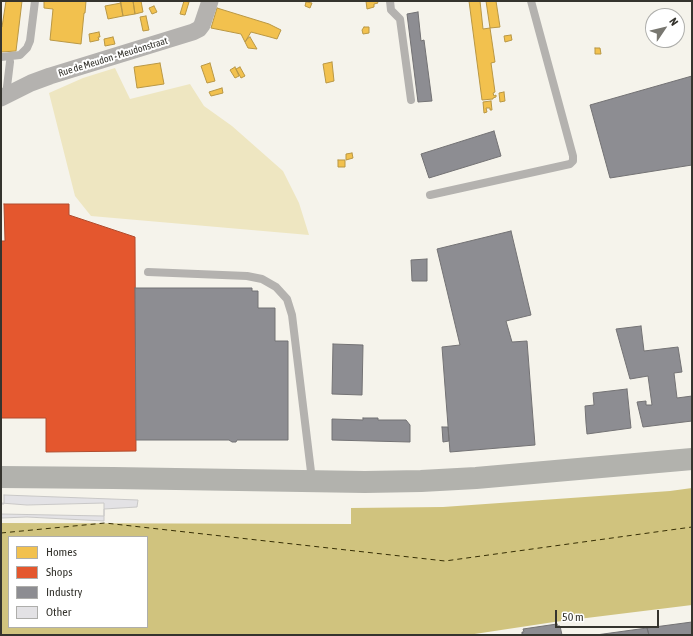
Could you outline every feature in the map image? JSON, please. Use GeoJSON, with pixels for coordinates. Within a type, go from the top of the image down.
{"type":"FeatureCollection","features":[{"type":"Feature","properties":{"kind":"main road"},"geometry":{"type":"LineString","coordinates":[[1,477],[312,480],[365,482],[421,481],[646,464],[692,459]]}},
{"type":"Feature","properties":{"kind":"street","name":"Rue de Meudon - Meudonstraat"},"geometry":{"type":"LineString","coordinates":[[4,97],[31,82],[194,32],[202,25],[210,1]]}},
{"type":"Feature","properties":{"kind":"lane"},"geometry":{"type":"LineString","coordinates":[[1,57],[20,55],[27,48],[30,41],[35,1]]}},
{"type":"Feature","properties":{"kind":"lane"},"geometry":{"type":"LineString","coordinates":[[390,1],[391,10],[400,19],[411,100]]}},
{"type":"Feature","properties":{"kind":"lane"},"geometry":{"type":"LineString","coordinates":[[430,195],[570,164],[573,161],[573,156],[531,1]]}},
{"type":"Feature","properties":{"kind":"lane"},"geometry":{"type":"LineString","coordinates":[[4,97],[10,62]]}},
{"type":"Feature","properties":{"kind":"lane"},"geometry":{"type":"LineString","coordinates":[[148,272],[247,276],[262,278],[276,287],[287,299],[292,315],[312,480]]}},
{"type":"Feature","properties":{"kind":"shaded area"},"geometry":{"type":"Polygon","coordinates":[[[115,68],[130,99],[190,84],[204,106],[232,126],[283,171],[299,203],[309,235],[91,216],[75,196],[49,93],[83,78],[115,68]]]}},
{"type":"Feature","properties":{"kind":"shaded area"},"geometry":{"type":"Polygon","coordinates":[[[692,488],[692,605],[554,622],[468,635],[1,635],[1,523],[351,523],[351,508],[443,507],[670,491],[692,488]]]}},
{"type":"Feature","properties":{"kind":"pier"},"geometry":{"type":"Polygon","coordinates":[[[349,506],[351,506],[351,524],[1,523],[1,521],[349,522],[349,506]]]}},
{"type":"Feature","properties":{"kind":"building: Homes"},"geometry":{"type":"Polygon","coordinates":[[[6,1],[22,1],[16,51],[1,52],[1,27],[6,1]]]}},
{"type":"Feature","properties":{"kind":"building: Homes"},"geometry":{"type":"Polygon","coordinates":[[[44,1],[86,1],[81,44],[50,40],[53,9],[44,8],[44,1]]]}},
{"type":"Feature","properties":{"kind":"building: Homes"},"geometry":{"type":"Polygon","coordinates":[[[120,1],[133,1],[135,14],[123,16],[120,1]]]}},
{"type":"Feature","properties":{"kind":"building: Homes"},"geometry":{"type":"Polygon","coordinates":[[[133,1],[141,1],[143,12],[135,14],[133,1]]]}},
{"type":"Feature","properties":{"kind":"building: Homes"},"geometry":{"type":"Polygon","coordinates":[[[184,1],[189,2],[185,15],[180,14],[184,1]]]}},
{"type":"Feature","properties":{"kind":"building: Homes"},"geometry":{"type":"Polygon","coordinates":[[[366,1],[377,1],[378,3],[374,4],[374,7],[367,9],[366,1]]]}},
{"type":"Feature","properties":{"kind":"building: Homes"},"geometry":{"type":"Polygon","coordinates":[[[469,1],[480,1],[483,29],[490,28],[495,62],[491,63],[495,92],[493,93],[494,96],[496,95],[493,99],[482,100],[469,1]]]}},
{"type":"Feature","properties":{"kind":"building: Homes"},"geometry":{"type":"Polygon","coordinates":[[[486,1],[496,1],[500,27],[490,28],[486,1]]]}},
{"type":"Feature","properties":{"kind":"building: Homes"},"geometry":{"type":"Polygon","coordinates":[[[306,2],[312,3],[310,8],[305,6],[306,2]]]}},
{"type":"Feature","properties":{"kind":"building: Homes"},"geometry":{"type":"Polygon","coordinates":[[[121,3],[123,16],[108,19],[105,6],[121,3]]]}},
{"type":"Feature","properties":{"kind":"building: Homes"},"geometry":{"type":"Polygon","coordinates":[[[154,6],[157,12],[152,14],[149,8],[154,6]]]}},
{"type":"Feature","properties":{"kind":"building: Homes"},"geometry":{"type":"Polygon","coordinates":[[[217,8],[269,24],[281,30],[277,39],[251,32],[245,42],[241,34],[211,28],[217,8]]]}},
{"type":"Feature","properties":{"kind":"building: Homes"},"geometry":{"type":"Polygon","coordinates":[[[146,16],[149,30],[143,31],[140,17],[146,16]]]}},
{"type":"Feature","properties":{"kind":"building: Homes"},"geometry":{"type":"Polygon","coordinates":[[[364,27],[369,27],[369,33],[363,34],[362,30],[364,27]]]}},
{"type":"Feature","properties":{"kind":"building: Homes"},"geometry":{"type":"Polygon","coordinates":[[[99,32],[99,40],[90,42],[89,34],[99,32]]]}},
{"type":"Feature","properties":{"kind":"building: Homes"},"geometry":{"type":"Polygon","coordinates":[[[511,35],[512,40],[505,42],[504,36],[511,35]]]}},
{"type":"Feature","properties":{"kind":"building: Homes"},"geometry":{"type":"Polygon","coordinates":[[[113,37],[115,44],[105,46],[104,39],[113,37]]]}},
{"type":"Feature","properties":{"kind":"building: Homes"},"geometry":{"type":"Polygon","coordinates":[[[250,37],[257,49],[248,48],[245,42],[250,37]]]}},
{"type":"Feature","properties":{"kind":"building: Homes"},"geometry":{"type":"Polygon","coordinates":[[[595,48],[600,48],[601,54],[595,54],[595,48]]]}},
{"type":"Feature","properties":{"kind":"building: Homes"},"geometry":{"type":"Polygon","coordinates":[[[332,62],[334,81],[326,83],[323,64],[332,62]]]}},
{"type":"Feature","properties":{"kind":"building: Homes"},"geometry":{"type":"Polygon","coordinates":[[[160,63],[164,84],[137,88],[134,67],[160,63]]]}},
{"type":"Feature","properties":{"kind":"building: Homes"},"geometry":{"type":"Polygon","coordinates":[[[210,63],[215,81],[207,83],[201,66],[210,63]]]}},
{"type":"Feature","properties":{"kind":"building: Homes"},"geometry":{"type":"Polygon","coordinates":[[[235,67],[239,76],[235,78],[230,70],[235,67]]]}},
{"type":"Feature","properties":{"kind":"building: Homes"},"geometry":{"type":"Polygon","coordinates":[[[240,67],[245,76],[241,78],[236,69],[240,67]]]}},
{"type":"Feature","properties":{"kind":"building: Homes"},"geometry":{"type":"Polygon","coordinates":[[[222,88],[223,93],[211,96],[209,92],[222,88]]]}},
{"type":"Feature","properties":{"kind":"building: Homes"},"geometry":{"type":"Polygon","coordinates":[[[504,92],[505,101],[500,102],[499,93],[504,92]]]}},
{"type":"Feature","properties":{"kind":"building: Homes"},"geometry":{"type":"Polygon","coordinates":[[[491,101],[492,110],[490,110],[490,108],[486,108],[487,112],[484,113],[483,102],[491,101]]]}},
{"type":"Feature","properties":{"kind":"building: Homes"},"geometry":{"type":"Polygon","coordinates":[[[352,153],[353,158],[346,160],[346,154],[352,153]]]}},
{"type":"Feature","properties":{"kind":"building: Homes"},"geometry":{"type":"Polygon","coordinates":[[[338,160],[345,160],[345,167],[338,167],[338,160]]]}},
{"type":"Feature","properties":{"kind":"building: Shops"},"geometry":{"type":"Polygon","coordinates":[[[4,204],[69,204],[69,215],[135,237],[136,451],[46,452],[46,418],[1,418],[1,241],[5,241],[4,204]]]}},
{"type":"Feature","properties":{"kind":"building: Industry"},"geometry":{"type":"Polygon","coordinates":[[[418,12],[421,41],[424,40],[432,101],[418,102],[407,14],[418,12]]]}},
{"type":"Feature","properties":{"kind":"building: Industry"},"geometry":{"type":"Polygon","coordinates":[[[692,76],[692,165],[610,178],[590,105],[692,76]]]}},
{"type":"Feature","properties":{"kind":"building: Industry"},"geometry":{"type":"Polygon","coordinates":[[[494,131],[501,156],[429,178],[421,154],[494,131]]]}},
{"type":"Feature","properties":{"kind":"building: Industry"},"geometry":{"type":"Polygon","coordinates":[[[511,231],[531,315],[506,321],[512,342],[527,341],[535,445],[450,452],[442,347],[460,345],[437,249],[511,231]]]}},
{"type":"Feature","properties":{"kind":"building: Industry"},"geometry":{"type":"Polygon","coordinates":[[[427,259],[427,281],[412,281],[411,260],[427,259]]]}},
{"type":"Feature","properties":{"kind":"building: Industry"},"geometry":{"type":"Polygon","coordinates":[[[135,288],[252,288],[252,291],[258,291],[258,308],[275,308],[275,341],[288,341],[288,440],[237,440],[236,442],[232,442],[229,440],[136,440],[135,288]]]}},
{"type":"Feature","properties":{"kind":"building: Industry"},"geometry":{"type":"Polygon","coordinates":[[[641,326],[644,351],[678,347],[682,372],[674,373],[677,398],[692,396],[692,421],[643,427],[637,402],[646,401],[646,405],[652,405],[648,376],[630,379],[616,329],[641,326]]]}},
{"type":"Feature","properties":{"kind":"building: Industry"},"geometry":{"type":"Polygon","coordinates":[[[333,344],[363,345],[362,395],[332,394],[333,344]]]}},
{"type":"Feature","properties":{"kind":"building: Industry"},"geometry":{"type":"Polygon","coordinates":[[[627,389],[631,428],[587,434],[585,406],[594,405],[593,393],[627,389]]]}},
{"type":"Feature","properties":{"kind":"building: Industry"},"geometry":{"type":"Polygon","coordinates":[[[363,418],[378,418],[378,420],[406,420],[410,425],[410,442],[332,440],[332,419],[363,420],[363,418]]]}},
{"type":"Feature","properties":{"kind":"building: Industry"},"geometry":{"type":"Polygon","coordinates":[[[442,427],[448,427],[449,441],[443,442],[442,427]]]}},
{"type":"Feature","properties":{"kind":"building: Industry"},"geometry":{"type":"Polygon","coordinates":[[[692,622],[692,635],[649,635],[647,628],[692,622]]]}},
{"type":"Feature","properties":{"kind":"building: Industry"},"geometry":{"type":"Polygon","coordinates":[[[557,624],[560,626],[562,635],[522,635],[522,632],[524,632],[523,629],[557,624]]]}},
{"type":"Feature","properties":{"kind":"building: Industry"},"geometry":{"type":"Polygon","coordinates":[[[647,628],[649,635],[596,635],[647,628]]]}},
{"type":"Feature","properties":{"kind":"building: Other"},"geometry":{"type":"Polygon","coordinates":[[[4,495],[138,500],[137,507],[104,509],[104,516],[1,514],[1,504],[4,504],[4,495]]]}},
{"type":"Feature","properties":{"kind":"building: Other"},"geometry":{"type":"Polygon","coordinates":[[[1,503],[27,505],[104,503],[104,521],[27,517],[1,518],[1,503]]]}},
{"type":"Feature","properties":{"kind":"ferry route"},"geometry":{"type":"LineString","coordinates":[[1,533],[105,523],[445,561],[692,527]]}}]}
